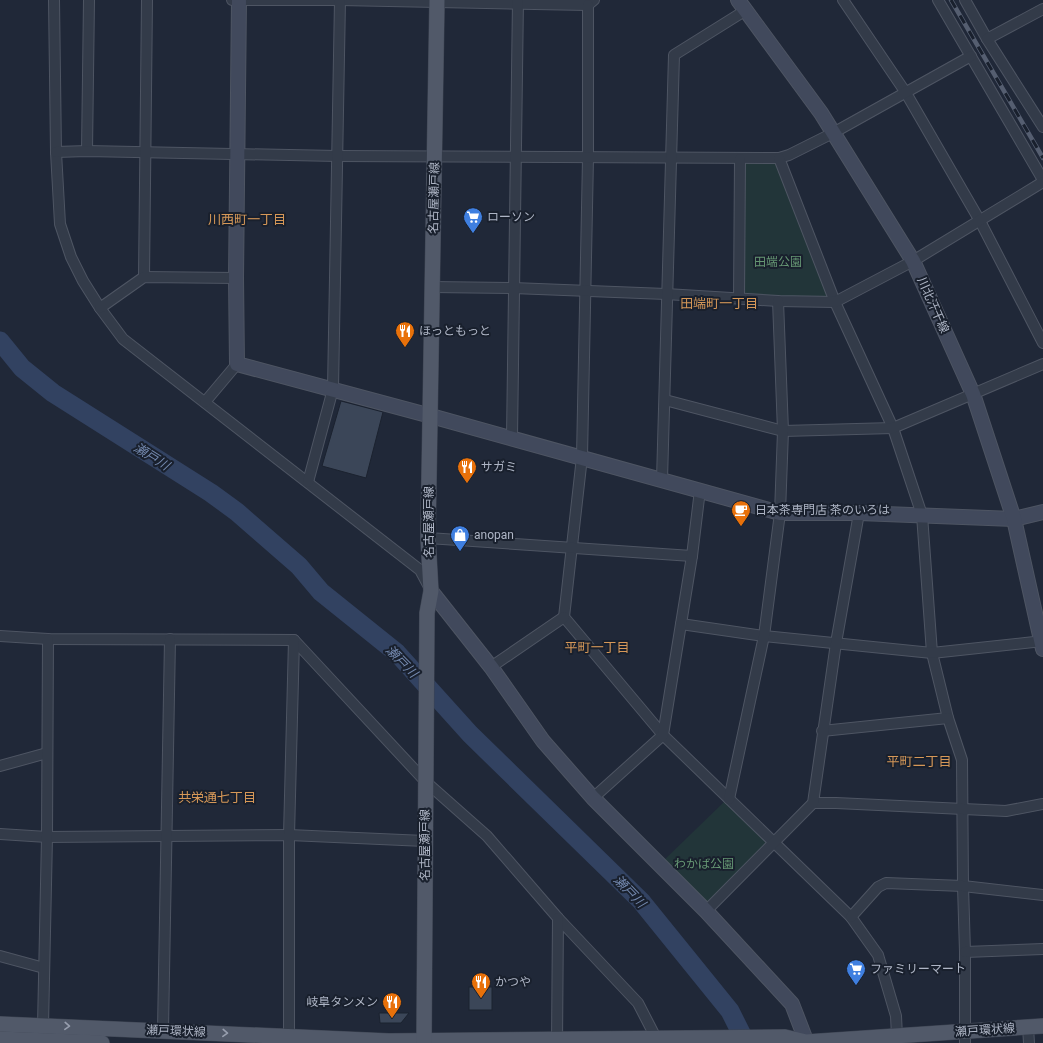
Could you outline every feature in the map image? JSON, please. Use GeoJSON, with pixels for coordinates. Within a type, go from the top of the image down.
{"type":"FeatureCollection","features":[{"type":"Feature","properties":{"kind":"main road","name":"名古屋瀬戸線"},"geometry":{"type":"LineString","coordinates":[[424,1042],[427,613],[431,591],[428,538],[437,1]]}},
{"type":"Feature","properties":{"kind":"main road","name":"瀬戸環状線"},"geometry":{"type":"LineString","coordinates":[[0,1024],[424,1042],[785,1037],[806,1043],[898,1036],[964,1037],[1043,1026]]}},
{"type":"Feature","properties":{"kind":"main road"},"geometry":{"type":"LineString","coordinates":[[0,1039],[102,1043]]}},
{"type":"Feature","properties":{"kind":"street"},"geometry":{"type":"LineString","coordinates":[[54,0],[56,152],[60,224],[70,257],[100,308],[123,339],[420,570],[431,591],[491,667],[544,741],[593,798],[706,911],[792,1004],[806,1043]]}},
{"type":"Feature","properties":{"kind":"street"},"geometry":{"type":"LineString","coordinates":[[88,151],[89,0]]}},
{"type":"Feature","properties":{"kind":"street"},"geometry":{"type":"LineString","coordinates":[[144,277],[148,0]]}},
{"type":"Feature","properties":{"kind":"street"},"geometry":{"type":"LineString","coordinates":[[232,0],[591,3],[582,457],[564,616],[663,735],[730,798],[773,843],[851,917],[878,955],[896,1016],[898,1036]]}},
{"type":"Feature","properties":{"kind":"street"},"geometry":{"type":"LineString","coordinates":[[205,402],[236,364],[239,0]]}},
{"type":"Feature","properties":{"kind":"street"},"geometry":{"type":"LineString","coordinates":[[308,482],[333,390],[340,0]]}},
{"type":"Feature","properties":{"kind":"street"},"geometry":{"type":"LineString","coordinates":[[843,0],[906,93],[980,222],[1043,343]]}},
{"type":"Feature","properties":{"kind":"street"},"geometry":{"type":"LineString","coordinates":[[432,287],[513,288],[666,294],[778,301],[834,302],[914,261],[980,222],[1043,181],[938,0]]}},
{"type":"Feature","properties":{"kind":"street"},"geometry":{"type":"LineString","coordinates":[[965,0],[987,39],[1043,127]]}},
{"type":"Feature","properties":{"kind":"street"},"geometry":{"type":"LineString","coordinates":[[512,438],[518,2]]}},
{"type":"Feature","properties":{"kind":"street"},"geometry":{"type":"LineString","coordinates":[[662,480],[665,400],[666,294],[674,55],[742,5]]}},
{"type":"Feature","properties":{"kind":"street","name":"川北汗干線"},"geometry":{"type":"LineString","coordinates":[[742,5],[821,113],[914,261],[973,394],[1014,519],[1042,644]]}},
{"type":"Feature","properties":{"kind":"street"},"geometry":{"type":"LineString","coordinates":[[987,39],[1043,9]]}},
{"type":"Feature","properties":{"kind":"street"},"geometry":{"type":"LineString","coordinates":[[56,152],[88,151],[337,156],[779,158],[790,155],[833,133],[971,56]]}},
{"type":"Feature","properties":{"kind":"street"},"geometry":{"type":"LineString","coordinates":[[779,158],[834,302],[893,428],[922,515],[932,653],[948,718],[962,760],[965,952],[964,1037]]}},
{"type":"Feature","properties":{"kind":"street"},"geometry":{"type":"LineString","coordinates":[[739,299],[740,159]]}},
{"type":"Feature","properties":{"kind":"street"},"geometry":{"type":"LineString","coordinates":[[100,308],[144,277],[236,278]]}},
{"type":"Feature","properties":{"kind":"street"},"geometry":{"type":"LineString","coordinates":[[730,798],[764,636],[780,513],[782,431],[778,301]]}},
{"type":"Feature","properties":{"kind":"street"},"geometry":{"type":"LineString","coordinates":[[236,364],[582,457],[780,513],[859,513],[1014,519],[1043,512]]}},
{"type":"Feature","properties":{"kind":"street"},"geometry":{"type":"LineString","coordinates":[[665,400],[782,431],[893,428],[1043,364]]}},
{"type":"Feature","properties":{"kind":"street"},"geometry":{"type":"LineString","coordinates":[[593,798],[663,735],[692,556],[700,490]]}},
{"type":"Feature","properties":{"kind":"street"},"geometry":{"type":"LineString","coordinates":[[706,911],[813,803],[822,731],[859,513]]}},
{"type":"Feature","properties":{"kind":"street"},"geometry":{"type":"LineString","coordinates":[[428,538],[692,556]]}},
{"type":"Feature","properties":{"kind":"street"},"geometry":{"type":"LineString","coordinates":[[491,667],[564,616]]}},
{"type":"Feature","properties":{"kind":"street"},"geometry":{"type":"LineString","coordinates":[[681,624],[764,636],[932,653],[1042,644]]}},
{"type":"Feature","properties":{"kind":"street"},"geometry":{"type":"LineString","coordinates":[[0,636],[48,639],[294,640],[426,782],[488,836],[558,918],[638,1003],[656,1038]]}},
{"type":"Feature","properties":{"kind":"street"},"geometry":{"type":"LineString","coordinates":[[43,1026],[47,837],[48,639]]}},
{"type":"Feature","properties":{"kind":"street"},"geometry":{"type":"LineString","coordinates":[[163,1030],[165,836],[170,640]]}},
{"type":"Feature","properties":{"kind":"street"},"geometry":{"type":"LineString","coordinates":[[289,1036],[289,835],[294,640]]}},
{"type":"Feature","properties":{"kind":"street"},"geometry":{"type":"LineString","coordinates":[[822,731],[948,718]]}},
{"type":"Feature","properties":{"kind":"street"},"geometry":{"type":"LineString","coordinates":[[0,766],[47,753]]}},
{"type":"Feature","properties":{"kind":"street"},"geometry":{"type":"LineString","coordinates":[[813,803],[1015,810],[1043,804]]}},
{"type":"Feature","properties":{"kind":"street"},"geometry":{"type":"LineString","coordinates":[[0,834],[47,837],[289,835],[425,840]]}},
{"type":"Feature","properties":{"kind":"street"},"geometry":{"type":"LineString","coordinates":[[851,917],[878,887],[886,882],[963,886],[1043,895]]}},
{"type":"Feature","properties":{"kind":"street"},"geometry":{"type":"LineString","coordinates":[[558,918],[558,1041]]}},
{"type":"Feature","properties":{"kind":"street"},"geometry":{"type":"LineString","coordinates":[[965,952],[1043,949]]}},
{"type":"Feature","properties":{"kind":"street"},"geometry":{"type":"LineString","coordinates":[[0,956],[44,968]]}},
{"type":"Feature","properties":{"kind":"street"},"geometry":{"type":"LineString","coordinates":[[1028,1027],[1029,1043]]}},
{"type":"Feature","properties":{"kind":"green space","name":"田端公園"},"geometry":{"type":"Polygon","coordinates":[[[745,163],[776,163],[830,298],[743,294],[745,163]]]}},
{"type":"Feature","properties":{"kind":"green space","name":"わかば公園"},"geometry":{"type":"Polygon","coordinates":[[[725,801],[768,843],[705,907],[660,864],[725,801]]]}},
{"type":"Feature","properties":{"kind":"building"},"geometry":{"type":"Polygon","coordinates":[[[341,401],[383,412],[366,478],[322,466],[341,401]]]}},
{"type":"Feature","properties":{"kind":"building","name":"かつや"},"geometry":{"type":"Polygon","coordinates":[[[469,987],[492,987],[492,1010],[469,1010],[469,987]]]}},
{"type":"Feature","properties":{"kind":"building","name":"岐阜タンメン"},"geometry":{"type":"Polygon","coordinates":[[[379,1013],[409,1013],[401,1023],[380,1023],[379,1013]]]}},
{"type":"Feature","properties":{"kind":"waterway","name":"瀬戸川"},"geometry":{"type":"LineString","coordinates":[[0,341],[22,368],[53,393],[211,493],[237,512],[299,566],[321,592],[397,653],[470,734],[641,901],[730,1011],[746,1043]]}},
{"type":"Feature","properties":{"kind":"railway"},"geometry":{"type":"LineString","coordinates":[[951,0],[1043,158]]}},
{"type":"Feature","properties":{"kind":"place","name":"ローソン"},"geometry":{"type":"Point","coordinates":[473,234]}},
{"type":"Feature","properties":{"kind":"place","name":"ほっともっと"},"geometry":{"type":"Point","coordinates":[405,348]}},
{"type":"Feature","properties":{"kind":"place","name":"サガミ"},"geometry":{"type":"Point","coordinates":[467,484]}},
{"type":"Feature","properties":{"kind":"place","name":"日本茶専門店 茶のいろは"},"geometry":{"type":"Point","coordinates":[741,527]}},
{"type":"Feature","properties":{"kind":"place","name":"anopan"},"geometry":{"type":"Point","coordinates":[460,552]}},
{"type":"Feature","properties":{"kind":"place","name":"ファミリーマート"},"geometry":{"type":"Point","coordinates":[856,986]}},
{"type":"Feature","properties":{"kind":"place","name":"かつや"},"geometry":{"type":"Point","coordinates":[481,999]}},
{"type":"Feature","properties":{"kind":"place","name":"岐阜タンメン"},"geometry":{"type":"Point","coordinates":[392,1019]}},
{"type":"Feature","properties":{"kind":"district","name":"川西町一丁目"},"geometry":{"type":"Point","coordinates":[247,219]}},
{"type":"Feature","properties":{"kind":"district","name":"田端町一丁目"},"geometry":{"type":"Point","coordinates":[719,303]}},
{"type":"Feature","properties":{"kind":"district","name":"平町一丁目"},"geometry":{"type":"Point","coordinates":[597,647]}},
{"type":"Feature","properties":{"kind":"district","name":"平町二丁目"},"geometry":{"type":"Point","coordinates":[919,761]}},
{"type":"Feature","properties":{"kind":"district","name":"共栄通七丁目"},"geometry":{"type":"Point","coordinates":[217,797]}}]}
